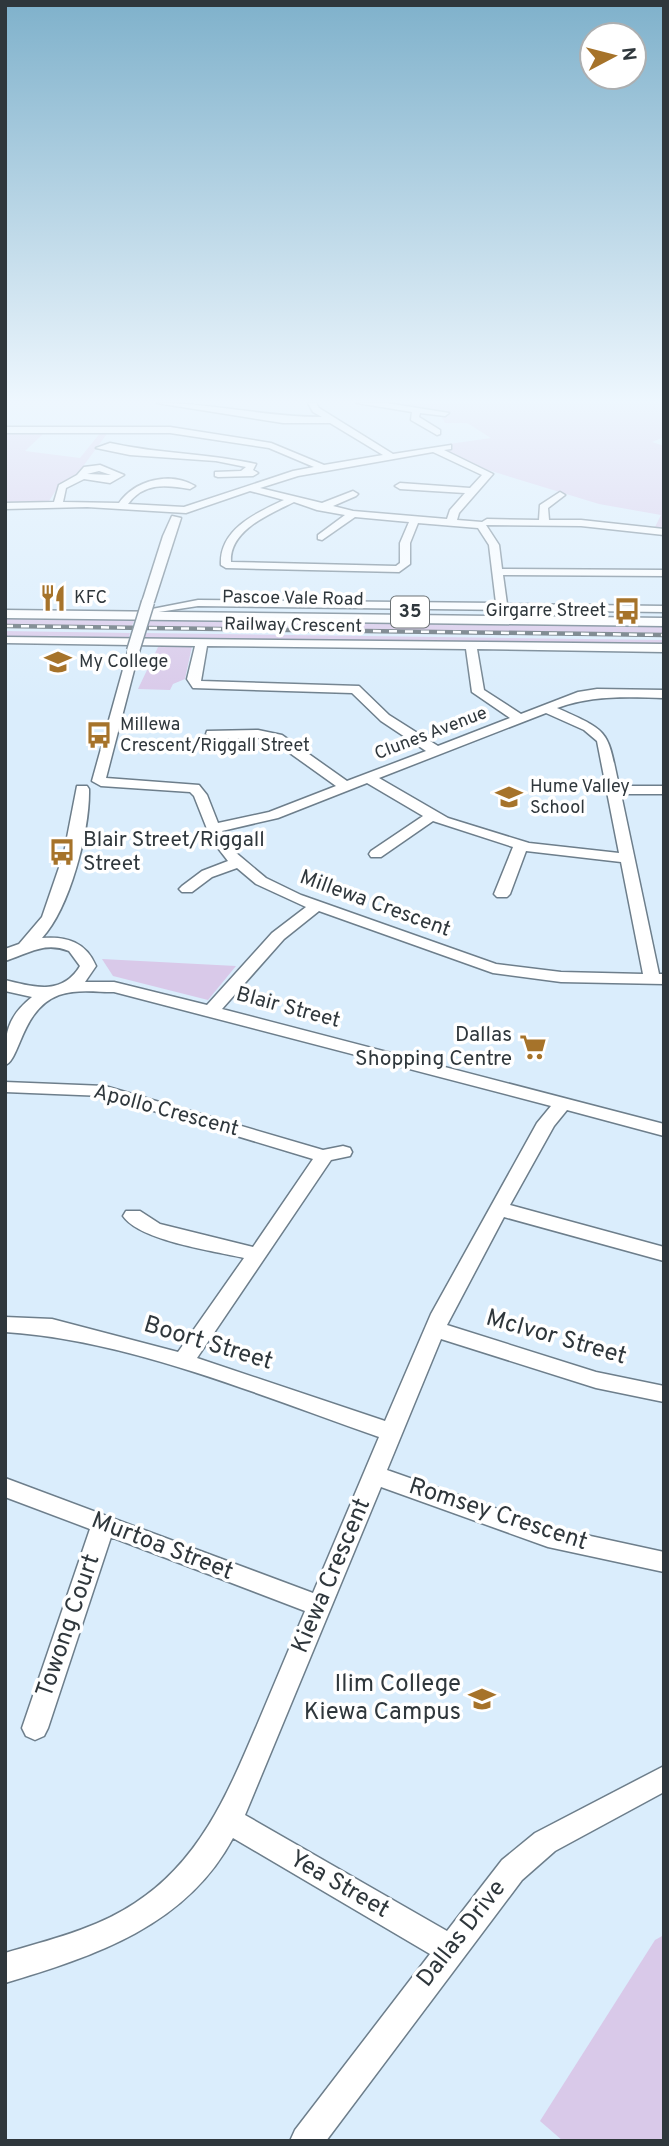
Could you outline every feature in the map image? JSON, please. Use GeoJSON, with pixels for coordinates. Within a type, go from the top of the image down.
{"type":"FeatureCollection","features":[{"type":"Feature","properties":{"kind":"main road","name":"Pascoe Vale Road"},"geometry":{"type":"LineString","coordinates":[[5,608],[152,606],[219,611],[664,613]]}},
{"type":"Feature","properties":{"kind":"main road"},"geometry":{"type":"LineString","coordinates":[[219,611],[307,614],[310,618]]}},
{"type":"Feature","properties":{"kind":"main road","name":"Pascoe Vale Road"},"geometry":{"type":"LineString","coordinates":[[5,614],[310,618],[664,613]]}},
{"type":"Feature","properties":{"kind":"street"},"geometry":{"type":"LineString","coordinates":[[123,507],[126,503]]}},
{"type":"Feature","properties":{"kind":"street"},"geometry":{"type":"LineString","coordinates":[[5,506],[58,504],[123,507],[188,516],[214,503]]}},
{"type":"Feature","properties":{"kind":"street"},"geometry":{"type":"LineString","coordinates":[[12,951],[50,918],[93,785],[93,768],[110,715],[117,703],[133,651],[152,606],[166,545],[188,516],[214,503]]}},
{"type":"Feature","properties":{"kind":"street"},"geometry":{"type":"LineString","coordinates":[[285,503],[261,515],[238,533],[227,553],[226,565],[406,570],[405,543],[414,521]]}},
{"type":"Feature","properties":{"kind":"street"},"geometry":{"type":"LineString","coordinates":[[302,503],[352,514],[414,521],[484,525],[544,522],[664,532]]}},
{"type":"Feature","properties":{"kind":"street"},"geometry":{"type":"LineString","coordinates":[[320,508],[331,503]]}},
{"type":"Feature","properties":{"kind":"street"},"geometry":{"type":"LineString","coordinates":[[455,523],[454,512],[462,503]]}},
{"type":"Feature","properties":{"kind":"street"},"geometry":{"type":"LineString","coordinates":[[544,522],[543,507],[548,503]]}},
{"type":"Feature","properties":{"kind":"street"},"geometry":{"type":"LineString","coordinates":[[322,537],[352,514]]}},
{"type":"Feature","properties":{"kind":"street"},"geometry":{"type":"LineString","coordinates":[[484,525],[494,545],[502,607]]}},
{"type":"Feature","properties":{"kind":"street"},"geometry":{"type":"LineString","coordinates":[[498,572],[664,573]]}},
{"type":"Feature","properties":{"kind":"street","name":"Pascoe Vale Road"},"geometry":{"type":"LineString","coordinates":[[152,606],[198,603],[502,607],[664,613]]}},
{"type":"Feature","properties":{"kind":"street","name":"Railway Crescent"},"geometry":{"type":"LineString","coordinates":[[5,640],[664,648]]}},
{"type":"Feature","properties":{"kind":"street"},"geometry":{"type":"LineString","coordinates":[[202,642],[193,679],[197,685],[355,689],[385,718],[436,751]]}},
{"type":"Feature","properties":{"kind":"street"},"geometry":{"type":"LineString","coordinates":[[471,646],[478,692],[520,719]]}},
{"type":"Feature","properties":{"kind":"street","name":"Clunes Avenue"},"geometry":{"type":"LineString","coordinates":[[214,828],[266,817],[588,694],[664,694]]}},
{"type":"Feature","properties":{"kind":"street"},"geometry":{"type":"LineString","coordinates":[[547,708],[589,727],[601,737],[627,858],[658,979]]}},
{"type":"Feature","properties":{"kind":"street"},"geometry":{"type":"LineString","coordinates":[[212,734],[258,734],[277,738],[346,786]]}},
{"type":"Feature","properties":{"kind":"street"},"geometry":{"type":"LineString","coordinates":[[368,778],[432,816],[521,845],[627,858]]}},
{"type":"Feature","properties":{"kind":"street","name":"Millewa Crescent"},"geometry":{"type":"LineString","coordinates":[[93,785],[194,788],[200,795],[224,847],[237,863],[276,890],[493,968],[540,976],[658,979]]}},
{"type":"Feature","properties":{"kind":"street"},"geometry":{"type":"LineString","coordinates":[[613,790],[664,790]]}},
{"type":"Feature","properties":{"kind":"street"},"geometry":{"type":"LineString","coordinates":[[376,854],[432,816]]}},
{"type":"Feature","properties":{"kind":"street"},"geometry":{"type":"LineString","coordinates":[[502,894],[521,845]]}},
{"type":"Feature","properties":{"kind":"street"},"geometry":{"type":"LineString","coordinates":[[187,889],[207,874],[237,863]]}},
{"type":"Feature","properties":{"kind":"street"},"geometry":{"type":"LineString","coordinates":[[211,1012],[278,936],[317,906]]}},
{"type":"Feature","properties":{"kind":"street","name":"Blair Street"},"geometry":{"type":"LineString","coordinates":[[50,918],[57,935],[86,957],[88,966],[114,984],[554,1109],[664,1130]]}},
{"type":"Feature","properties":{"kind":"street"},"geometry":{"type":"LineString","coordinates":[[12,951],[47,943],[69,945]]}},
{"type":"Feature","properties":{"kind":"street"},"geometry":{"type":"LineString","coordinates":[[5,1060],[18,1019],[34,1003],[78,981],[88,966]]}},
{"type":"Feature","properties":{"kind":"street"},"geometry":{"type":"LineString","coordinates":[[6,985],[14,998],[18,1019]]}},
{"type":"Feature","properties":{"kind":"street","name":"Blair Street"},"geometry":{"type":"LineString","coordinates":[[6,985],[25,992],[114,988],[145,994]]}},
{"type":"Feature","properties":{"kind":"street","name":"Apollo Crescent"},"geometry":{"type":"LineString","coordinates":[[5,1087],[105,1091],[333,1154],[320,1166],[183,1361]]}},
{"type":"Feature","properties":{"kind":"street","name":"Kiewa Crescent"},"geometry":{"type":"LineString","coordinates":[[5,1968],[88,1943],[138,1920],[193,1874],[212,1850],[229,1821],[435,1329],[554,1109]]}},
{"type":"Feature","properties":{"kind":"street"},"geometry":{"type":"LineString","coordinates":[[499,1209],[664,1254]]}},
{"type":"Feature","properties":{"kind":"street"},"geometry":{"type":"LineString","coordinates":[[134,1216],[154,1229],[258,1255]]}},
{"type":"Feature","properties":{"kind":"street","name":"Boort Street"},"geometry":{"type":"LineString","coordinates":[[5,1324],[52,1327],[183,1361],[391,1432]]}},
{"type":"Feature","properties":{"kind":"street","name":"McIvor Street"},"geometry":{"type":"LineString","coordinates":[[435,1329],[596,1380],[664,1394]]}},
{"type":"Feature","properties":{"kind":"street","name":"Romsey Crescent"},"geometry":{"type":"LineString","coordinates":[[374,1475],[548,1537],[664,1562]]}},
{"type":"Feature","properties":{"kind":"street","name":"Murtoa Street"},"geometry":{"type":"LineString","coordinates":[[5,1487],[319,1606]]}},
{"type":"Feature","properties":{"kind":"street","name":"Towong Court"},"geometry":{"type":"LineString","coordinates":[[35,1728],[103,1525]]}},
{"type":"Feature","properties":{"kind":"street","name":"Dallas Drive"},"geometry":{"type":"LineString","coordinates":[[306,2141],[497,1887],[528,1854],[566,1830],[664,1778]]}},
{"type":"Feature","properties":{"kind":"street","name":"Yea Street"},"geometry":{"type":"LineString","coordinates":[[229,1821],[450,1949]]}},
{"type":"Feature","properties":{"kind":"shaded area"},"geometry":{"type":"Polygon","coordinates":[[[596,503],[664,503],[664,528],[655,527],[661,515],[596,503]]]}},
{"type":"Feature","properties":{"kind":"shaded area"},"geometry":{"type":"Polygon","coordinates":[[[5,617],[135,618],[132,626],[5,625],[5,617]]]}},
{"type":"Feature","properties":{"kind":"shaded area"},"geometry":{"type":"Polygon","coordinates":[[[149,619],[383,621],[415,625],[434,622],[664,624],[664,633],[146,627],[149,619]]]}},
{"type":"Feature","properties":{"kind":"shaded area"},"geometry":{"type":"Polygon","coordinates":[[[5,631],[130,633],[128,640],[5,639],[5,631]]]}},
{"type":"Feature","properties":{"kind":"shaded area"},"geometry":{"type":"Polygon","coordinates":[[[144,633],[664,640],[664,646],[142,641],[144,633]]]}},
{"type":"Feature","properties":{"kind":"shaded area"},"geometry":{"type":"Polygon","coordinates":[[[192,646],[185,679],[173,684],[170,690],[138,689],[158,647],[192,646]]]}},
{"type":"Feature","properties":{"kind":"shaded area"},"geometry":{"type":"Polygon","coordinates":[[[102,959],[236,966],[208,1000],[113,976],[102,959]]]}},
{"type":"Feature","properties":{"kind":"shaded area"},"geometry":{"type":"Polygon","coordinates":[[[664,1935],[664,2141],[563,2141],[540,2121],[655,1940],[664,1935]]]}},
{"type":"Feature","properties":{"kind":"railway"},"geometry":{"type":"LineString","coordinates":[[5,626],[664,635]]}},
{"type":"Feature","properties":{"kind":"place","name":"KFC"},"geometry":{"type":"Point","coordinates":[53,598]}},
{"type":"Feature","properties":{"kind":"place","name":"Girgarre Street"},"geometry":{"type":"Point","coordinates":[627,611]}},
{"type":"Feature","properties":{"kind":"place","name":"My College"},"geometry":{"type":"Point","coordinates":[58,662]}},
{"type":"Feature","properties":{"kind":"place","name":"Millewa Crescent/Riggall Street"},"geometry":{"type":"Point","coordinates":[99,735]}},
{"type":"Feature","properties":{"kind":"place","name":"Hume Valley School"},"geometry":{"type":"Point","coordinates":[509,797]}},
{"type":"Feature","properties":{"kind":"place","name":"Blair Street/Riggall Street"},"geometry":{"type":"Point","coordinates":[62,852]}},
{"type":"Feature","properties":{"kind":"place","name":"Dallas Shopping Centre"},"geometry":{"type":"Point","coordinates":[533,1047]}},
{"type":"Feature","properties":{"kind":"place","name":"Ilim College Kiewa Campus"},"geometry":{"type":"Point","coordinates":[482,1699]}}]}
